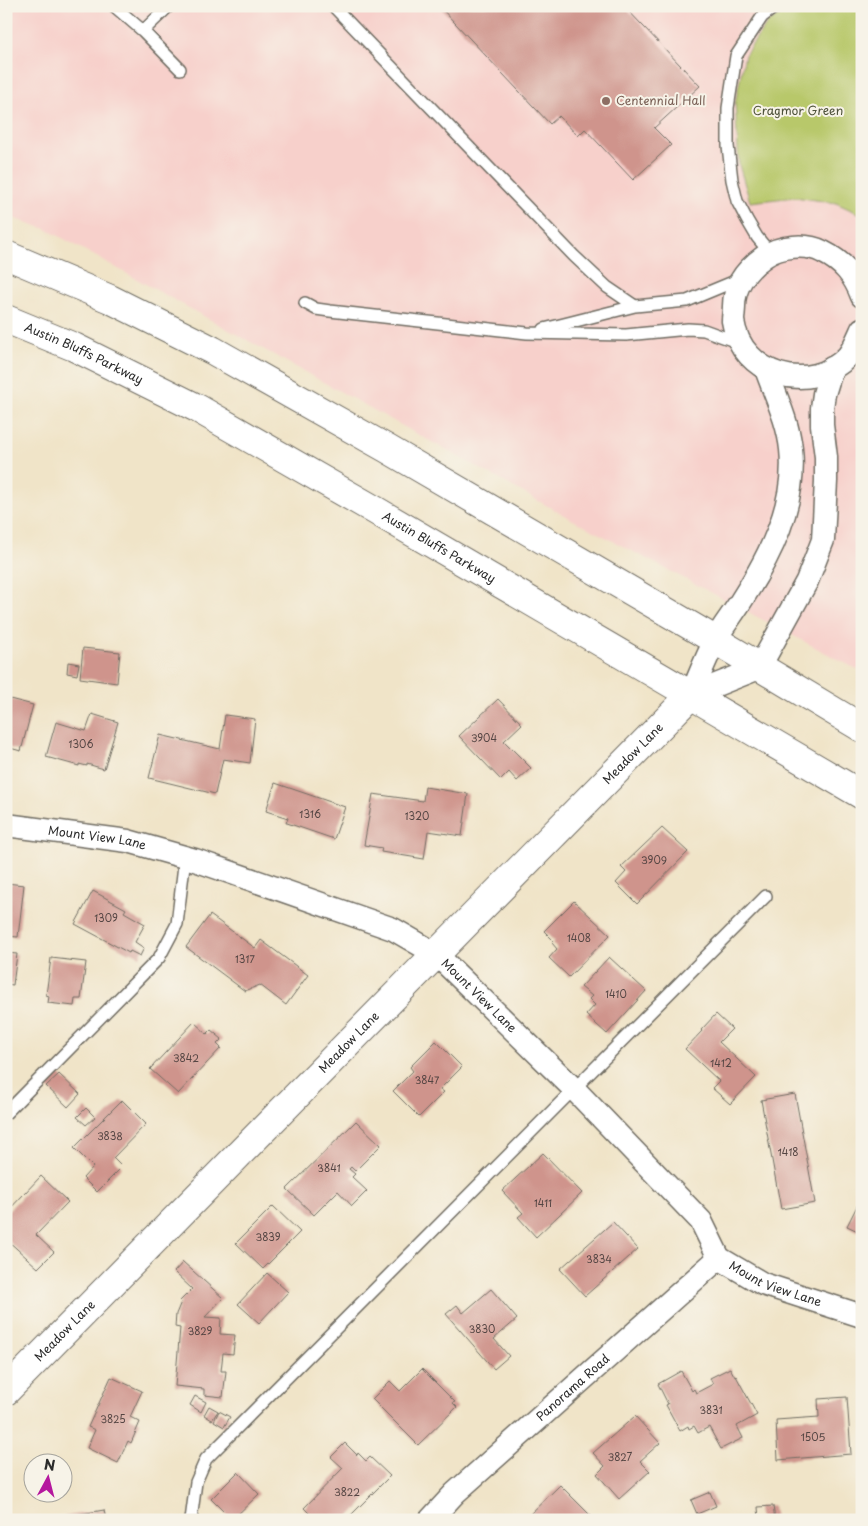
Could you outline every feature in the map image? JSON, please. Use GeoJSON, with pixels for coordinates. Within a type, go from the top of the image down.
{"type":"FeatureCollection","features":[{"type":"Feature","properties":{"kind":"main road"},"geometry":{"type":"LineString","coordinates":[[6,255],[110,299],[212,350],[386,448],[862,728]]}},
{"type":"Feature","properties":{"kind":"main road","name":"Austin Bluffs Parkway"},"geometry":{"type":"LineString","coordinates":[[6,318],[74,347],[197,408],[862,795]]}},
{"type":"Feature","properties":{"kind":"main road","name":"Meadow Lane"},"geometry":{"type":"LineString","coordinates":[[6,1391],[691,695]]}},
{"type":"Feature","properties":{"kind":"street"},"geometry":{"type":"LineString","coordinates":[[847,361],[816,375],[799,378],[782,376],[766,369],[751,358],[740,343],[733,322],[734,299],[742,278],[754,263],[770,253],[795,247],[820,250],[835,258],[848,269],[862,296]]}},
{"type":"Feature","properties":{"kind":"street"},"geometry":{"type":"LineString","coordinates":[[759,668],[807,581],[822,540],[826,481],[826,457],[822,425],[824,394],[847,361],[862,329]]}},
{"type":"Feature","properties":{"kind":"street","name":"Meadow Lane"},"geometry":{"type":"LineString","coordinates":[[691,695],[715,640],[742,599],[770,550],[779,531],[786,506],[791,474],[791,449],[782,412],[766,369]]}},
{"type":"Feature","properties":{"kind":"street","name":"Meadow Lane"},"geometry":{"type":"LineString","coordinates":[[691,695],[759,668]]}},
{"type":"Feature","properties":{"kind":"street","name":"Mount View Lane"},"geometry":{"type":"LineString","coordinates":[[6,825],[128,841],[185,857],[393,929],[436,954],[574,1089],[701,1221],[719,1258],[763,1284],[862,1316]]}},
{"type":"Feature","properties":{"kind":"street","name":"Panorama Road"},"geometry":{"type":"LineString","coordinates":[[430,1520],[455,1492],[719,1258]]}},
{"type":"Feature","properties":{"kind":"lane"},"geometry":{"type":"LineString","coordinates":[[114,6],[143,31],[180,69]]}},
{"type":"Feature","properties":{"kind":"lane"},"geometry":{"type":"LineString","coordinates":[[143,31],[169,6]]}},
{"type":"Feature","properties":{"kind":"lane"},"geometry":{"type":"LineString","coordinates":[[333,6],[574,256],[607,286],[635,306]]}},
{"type":"Feature","properties":{"kind":"lane"},"geometry":{"type":"LineString","coordinates":[[770,253],[756,237],[737,200],[732,180],[728,146],[728,108],[736,56],[762,17],[776,6]]}},
{"type":"Feature","properties":{"kind":"lane"},"geometry":{"type":"LineString","coordinates":[[527,333],[635,306],[687,301],[742,278]]}},
{"type":"Feature","properties":{"kind":"lane"},"geometry":{"type":"LineString","coordinates":[[305,303],[330,311],[527,333],[626,335],[688,329],[704,330],[740,343]]}},
{"type":"Feature","properties":{"kind":"lane"},"geometry":{"type":"LineString","coordinates":[[6,1113],[159,958],[177,924],[185,857]]}},
{"type":"Feature","properties":{"kind":"lane"},"geometry":{"type":"LineString","coordinates":[[192,1520],[196,1482],[206,1460],[766,896]]}},
{"type":"Feature","properties":{"kind":"shaded area"},"geometry":{"type":"Polygon","coordinates":[[[6,6],[862,6],[862,672],[571,519],[46,229],[6,216],[6,6]]]}},
{"type":"Feature","properties":{"kind":"green space","name":"Cragmor Green"},"geometry":{"type":"Polygon","coordinates":[[[796,6],[862,6],[862,215],[836,203],[795,197],[750,202],[739,165],[735,103],[745,55],[768,22],[796,6]]]}},
{"type":"Feature","properties":{"kind":"building","name":"Centennial Hall"},"geometry":{"type":"Polygon","coordinates":[[[439,6],[624,6],[700,86],[654,128],[671,145],[633,180],[585,129],[578,136],[559,116],[550,124],[439,6]]]}},
{"type":"Feature","properties":{"kind":"building"},"geometry":{"type":"Polygon","coordinates":[[[83,648],[120,652],[117,683],[80,678],[83,648]]]}},
{"type":"Feature","properties":{"kind":"building"},"geometry":{"type":"Polygon","coordinates":[[[68,662],[79,664],[77,675],[67,673],[68,662]]]}},
{"type":"Feature","properties":{"kind":"building"},"geometry":{"type":"Polygon","coordinates":[[[6,698],[33,705],[21,751],[6,747],[6,698]]]}},
{"type":"Feature","properties":{"kind":"building"},"geometry":{"type":"Polygon","coordinates":[[[498,699],[522,724],[504,741],[531,768],[517,781],[509,772],[501,780],[459,736],[498,699]]]}},
{"type":"Feature","properties":{"kind":"building"},"geometry":{"type":"Polygon","coordinates":[[[92,714],[118,722],[104,769],[87,764],[87,766],[79,764],[79,766],[46,757],[56,722],[86,731],[92,714]]]}},
{"type":"Feature","properties":{"kind":"building"},"geometry":{"type":"Polygon","coordinates":[[[225,715],[255,719],[250,763],[223,759],[215,794],[149,778],[160,735],[220,749],[225,715]]]}},
{"type":"Feature","properties":{"kind":"building"},"geometry":{"type":"Polygon","coordinates":[[[275,783],[345,807],[334,839],[286,823],[288,818],[266,811],[275,783]]]}},
{"type":"Feature","properties":{"kind":"building"},"geometry":{"type":"Polygon","coordinates":[[[425,787],[468,794],[462,836],[428,831],[424,859],[381,852],[382,848],[364,845],[373,794],[423,801],[425,787]]]}},
{"type":"Feature","properties":{"kind":"building"},"geometry":{"type":"Polygon","coordinates":[[[662,828],[688,852],[637,904],[616,883],[626,872],[621,867],[662,828]]]}},
{"type":"Feature","properties":{"kind":"building"},"geometry":{"type":"Polygon","coordinates":[[[6,883],[24,885],[18,937],[6,936],[6,883]]]}},
{"type":"Feature","properties":{"kind":"building"},"geometry":{"type":"Polygon","coordinates":[[[93,891],[126,909],[124,912],[145,924],[135,942],[144,948],[140,956],[130,951],[129,953],[75,924],[93,891]]]}},
{"type":"Feature","properties":{"kind":"building"},"geometry":{"type":"Polygon","coordinates":[[[574,901],[610,935],[569,977],[549,958],[557,949],[552,943],[554,941],[544,931],[574,901]]]}},
{"type":"Feature","properties":{"kind":"building"},"geometry":{"type":"Polygon","coordinates":[[[210,915],[255,948],[261,940],[308,975],[286,1005],[260,985],[245,991],[186,947],[210,915]]]}},
{"type":"Feature","properties":{"kind":"building"},"geometry":{"type":"Polygon","coordinates":[[[6,953],[17,954],[13,985],[6,984],[6,953]]]}},
{"type":"Feature","properties":{"kind":"building"},"geometry":{"type":"Polygon","coordinates":[[[609,957],[646,991],[607,1034],[586,1015],[595,1005],[589,999],[592,996],[581,987],[609,957]]]}},
{"type":"Feature","properties":{"kind":"building"},"geometry":{"type":"Polygon","coordinates":[[[51,958],[86,962],[81,999],[75,999],[74,1006],[48,1003],[49,996],[46,995],[51,958]]]}},
{"type":"Feature","properties":{"kind":"building"},"geometry":{"type":"Polygon","coordinates":[[[716,1014],[732,1029],[719,1042],[756,1077],[730,1104],[712,1088],[719,1081],[685,1049],[716,1014]]]}},
{"type":"Feature","properties":{"kind":"building"},"geometry":{"type":"Polygon","coordinates":[[[194,1022],[207,1034],[211,1030],[222,1039],[217,1044],[221,1048],[178,1094],[150,1069],[194,1022]]]}},
{"type":"Feature","properties":{"kind":"building"},"geometry":{"type":"Polygon","coordinates":[[[436,1041],[462,1067],[440,1089],[444,1092],[419,1117],[393,1091],[413,1071],[410,1067],[436,1041]]]}},
{"type":"Feature","properties":{"kind":"building"},"geometry":{"type":"Polygon","coordinates":[[[59,1074],[80,1094],[68,1107],[46,1086],[59,1074]]]}},
{"type":"Feature","properties":{"kind":"building"},"geometry":{"type":"Polygon","coordinates":[[[795,1094],[815,1203],[781,1209],[761,1100],[795,1094]]]}},
{"type":"Feature","properties":{"kind":"building"},"geometry":{"type":"Polygon","coordinates":[[[122,1100],[146,1124],[113,1158],[122,1167],[97,1192],[83,1178],[93,1167],[74,1148],[122,1100]]]}},
{"type":"Feature","properties":{"kind":"building"},"geometry":{"type":"Polygon","coordinates":[[[86,1108],[95,1117],[86,1125],[77,1117],[86,1108]]]}},
{"type":"Feature","properties":{"kind":"building"},"geometry":{"type":"Polygon","coordinates":[[[356,1121],[381,1145],[355,1171],[351,1167],[349,1169],[355,1174],[352,1177],[367,1191],[352,1206],[338,1191],[314,1215],[287,1189],[356,1121]]]}},
{"type":"Feature","properties":{"kind":"building"},"geometry":{"type":"Polygon","coordinates":[[[543,1153],[582,1193],[536,1237],[518,1217],[523,1213],[502,1191],[543,1153]]]}},
{"type":"Feature","properties":{"kind":"building"},"geometry":{"type":"Polygon","coordinates":[[[41,1176],[68,1202],[36,1235],[54,1252],[38,1268],[6,1239],[6,1213],[41,1176]]]}},
{"type":"Feature","properties":{"kind":"building"},"geometry":{"type":"Polygon","coordinates":[[[862,1196],[862,1233],[847,1226],[862,1196]]]}},
{"type":"Feature","properties":{"kind":"building"},"geometry":{"type":"Polygon","coordinates":[[[273,1206],[300,1232],[263,1269],[236,1243],[273,1206]]]}},
{"type":"Feature","properties":{"kind":"building"},"geometry":{"type":"Polygon","coordinates":[[[613,1222],[638,1249],[585,1296],[560,1269],[613,1222]]]}},
{"type":"Feature","properties":{"kind":"building"},"geometry":{"type":"Polygon","coordinates":[[[183,1262],[223,1298],[205,1317],[221,1318],[220,1334],[235,1335],[233,1354],[223,1353],[221,1371],[226,1371],[223,1397],[204,1395],[204,1389],[175,1386],[180,1328],[175,1327],[176,1314],[180,1301],[192,1289],[174,1272],[183,1262]]]}},
{"type":"Feature","properties":{"kind":"building"},"geometry":{"type":"Polygon","coordinates":[[[267,1273],[288,1292],[259,1323],[238,1304],[267,1273]]]}},
{"type":"Feature","properties":{"kind":"building"},"geometry":{"type":"Polygon","coordinates":[[[491,1289],[517,1319],[494,1339],[509,1356],[494,1369],[446,1314],[457,1305],[463,1313],[491,1289]]]}},
{"type":"Feature","properties":{"kind":"building"},"geometry":{"type":"Polygon","coordinates":[[[730,1368],[757,1415],[737,1426],[743,1438],[721,1449],[709,1427],[698,1433],[694,1426],[689,1429],[688,1426],[680,1431],[666,1405],[668,1404],[658,1384],[681,1371],[692,1391],[694,1389],[696,1393],[713,1384],[710,1378],[730,1368]]]}},
{"type":"Feature","properties":{"kind":"building"},"geometry":{"type":"Polygon","coordinates":[[[422,1369],[455,1402],[453,1403],[457,1407],[418,1445],[372,1399],[390,1381],[400,1391],[422,1369]]]}},
{"type":"Feature","properties":{"kind":"building"},"geometry":{"type":"Polygon","coordinates":[[[111,1377],[142,1391],[130,1417],[140,1422],[131,1443],[128,1441],[118,1463],[87,1448],[95,1430],[88,1427],[111,1377]]]}},
{"type":"Feature","properties":{"kind":"building"},"geometry":{"type":"Polygon","coordinates":[[[195,1396],[206,1402],[201,1412],[190,1405],[195,1396]]]}},
{"type":"Feature","properties":{"kind":"building"},"geometry":{"type":"Polygon","coordinates":[[[847,1397],[851,1454],[778,1460],[776,1420],[819,1417],[818,1399],[847,1397]]]}},
{"type":"Feature","properties":{"kind":"building"},"geometry":{"type":"Polygon","coordinates":[[[209,1406],[218,1411],[212,1420],[204,1415],[209,1406]]]}},
{"type":"Feature","properties":{"kind":"building"},"geometry":{"type":"Polygon","coordinates":[[[219,1411],[230,1417],[224,1427],[214,1421],[219,1411]]]}},
{"type":"Feature","properties":{"kind":"building"},"geometry":{"type":"Polygon","coordinates":[[[635,1416],[660,1443],[640,1461],[650,1471],[619,1499],[597,1474],[605,1466],[593,1453],[635,1416]]]}},
{"type":"Feature","properties":{"kind":"building"},"geometry":{"type":"Polygon","coordinates":[[[345,1443],[366,1461],[370,1457],[390,1476],[346,1520],[316,1520],[304,1508],[343,1468],[331,1457],[345,1443]]]}},
{"type":"Feature","properties":{"kind":"building"},"geometry":{"type":"Polygon","coordinates":[[[238,1472],[259,1494],[232,1520],[211,1499],[238,1472]]]}},
{"type":"Feature","properties":{"kind":"building"},"geometry":{"type":"Polygon","coordinates":[[[560,1485],[591,1516],[588,1520],[524,1520],[560,1485]]]}},
{"type":"Feature","properties":{"kind":"building"},"geometry":{"type":"Polygon","coordinates":[[[710,1492],[716,1506],[697,1514],[691,1500],[710,1492]]]}},
{"type":"Feature","properties":{"kind":"building"},"geometry":{"type":"Polygon","coordinates":[[[773,1506],[775,1520],[759,1520],[758,1507],[773,1506]]]}},
{"type":"Feature","properties":{"kind":"building"},"geometry":{"type":"Polygon","coordinates":[[[104,1510],[106,1520],[51,1520],[51,1519],[104,1510]]]}},
{"type":"Feature","properties":{"kind":"place","name":"Centennial Hall"},"geometry":{"type":"Point","coordinates":[606,101]}}]}
